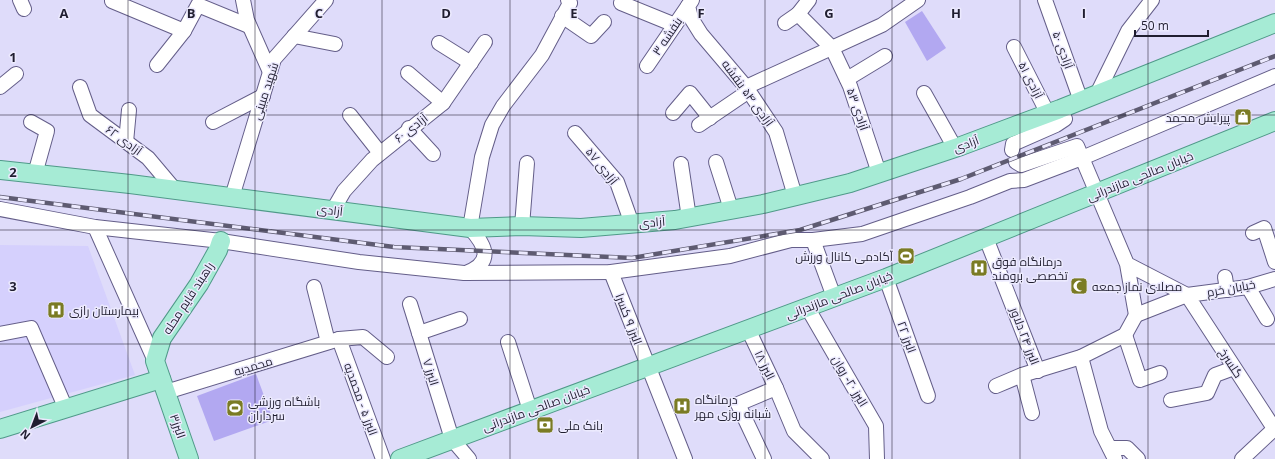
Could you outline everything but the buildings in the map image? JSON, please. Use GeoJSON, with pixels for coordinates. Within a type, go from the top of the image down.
{"type":"FeatureCollection","features":[{"type":"Feature","properties":{"kind":"main road","name":"آزادی"},"geometry":{"type":"LineString","coordinates":[[0,170],[232,197],[470,228],[522,226],[581,228],[690,218],[763,204],[850,183],[1055,116],[1089,97],[1275,23]]}},
{"type":"Feature","properties":{"kind":"main road","name":"خیابان صالحی مازندرانی"},"geometry":{"type":"LineString","coordinates":[[400,459],[886,278],[1275,121]]}},
{"type":"Feature","properties":{"kind":"main road","name":"راهبند قایم محله"},"geometry":{"type":"LineString","coordinates":[[155,361],[162,338],[199,284],[218,250],[221,241]]}},
{"type":"Feature","properties":{"kind":"main road"},"geometry":{"type":"LineString","coordinates":[[0,429],[66,409],[164,386],[155,361]]}},
{"type":"Feature","properties":{"kind":"main road","name":"البرز۳"},"geometry":{"type":"LineString","coordinates":[[164,386],[189,459]]}},
{"type":"Feature","properties":{"kind":"street"},"geometry":{"type":"LineString","coordinates":[[112,0],[184,32]]}},
{"type":"Feature","properties":{"kind":"street"},"geometry":{"type":"LineString","coordinates":[[243,0],[249,26],[270,72]]}},
{"type":"Feature","properties":{"kind":"street","name":"شهید مبینی"},"geometry":{"type":"LineString","coordinates":[[232,197],[274,59],[326,0]]}},
{"type":"Feature","properties":{"kind":"street"},"geometry":{"type":"LineString","coordinates":[[464,273],[476,269],[482,262],[485,251],[480,239],[470,228],[482,157],[492,125],[503,106],[542,55],[570,3],[568,0]]}},
{"type":"Feature","properties":{"kind":"street"},"geometry":{"type":"LineString","coordinates":[[785,23],[798,14],[809,0]]}},
{"type":"Feature","properties":{"kind":"street"},"geometry":{"type":"LineString","coordinates":[[673,113],[690,93],[704,122],[748,89],[882,25],[899,6],[918,0]]}},
{"type":"Feature","properties":{"kind":"street","name":"آزادی ۵۰"},"geometry":{"type":"LineString","coordinates":[[1045,0],[1089,97]]}},
{"type":"Feature","properties":{"kind":"street"},"geometry":{"type":"LineString","coordinates":[[1089,97],[1128,31],[1152,0]]}},
{"type":"Feature","properties":{"kind":"street"},"geometry":{"type":"LineString","coordinates":[[621,3],[675,25]]}},
{"type":"Feature","properties":{"kind":"street","name":"بنفشه ۳"},"geometry":{"type":"LineString","coordinates":[[647,66],[690,3]]}},
{"type":"Feature","properties":{"kind":"street","name":"آزادی ۵۴ بنفشه"},"geometry":{"type":"LineString","coordinates":[[690,3],[691,18],[701,34],[748,89],[776,132],[795,196]]}},
{"type":"Feature","properties":{"kind":"street"},"geometry":{"type":"LineString","coordinates":[[157,65],[184,32],[198,5],[249,26]]}},
{"type":"Feature","properties":{"kind":"street","name":"آزادی ۵۳"},"geometry":{"type":"LineString","coordinates":[[798,14],[832,48],[847,79],[879,173]]}},
{"type":"Feature","properties":{"kind":"street"},"geometry":{"type":"LineString","coordinates":[[562,16],[591,36],[604,22]]}},
{"type":"Feature","properties":{"kind":"street"},"geometry":{"type":"LineString","coordinates":[[294,36],[335,44]]}},
{"type":"Feature","properties":{"kind":"street","name":"آزادی ۶۰"},"geometry":{"type":"LineString","coordinates":[[333,210],[344,191],[380,153],[409,128],[443,103],[485,42]]}},
{"type":"Feature","properties":{"kind":"street"},"geometry":{"type":"LineString","coordinates":[[439,43],[471,63]]}},
{"type":"Feature","properties":{"kind":"street","name":"آزادی ۵۱"},"geometry":{"type":"LineString","coordinates":[[1014,47],[1055,116]]}},
{"type":"Feature","properties":{"kind":"street"},"geometry":{"type":"LineString","coordinates":[[847,79],[885,56]]}},
{"type":"Feature","properties":{"kind":"street"},"geometry":{"type":"LineString","coordinates":[[408,73],[443,103]]}},
{"type":"Feature","properties":{"kind":"street"},"geometry":{"type":"LineString","coordinates":[[0,87],[16,74]]}},
{"type":"Feature","properties":{"kind":"street"},"geometry":{"type":"LineString","coordinates":[[1055,116],[1014,144],[1014,156],[1021,165],[1076,151],[1275,76]]}},
{"type":"Feature","properties":{"kind":"street","name":"آزادی ۶۲"},"geometry":{"type":"LineString","coordinates":[[80,87],[90,115],[148,158],[175,190]]}},
{"type":"Feature","properties":{"kind":"street"},"geometry":{"type":"LineString","coordinates":[[924,93],[955,148]]}},
{"type":"Feature","properties":{"kind":"street"},"geometry":{"type":"LineString","coordinates":[[213,122],[263,96]]}},
{"type":"Feature","properties":{"kind":"street"},"geometry":{"type":"LineString","coordinates":[[126,142],[129,110]]}},
{"type":"Feature","properties":{"kind":"street"},"geometry":{"type":"LineString","coordinates":[[350,115],[380,153]]}},
{"type":"Feature","properties":{"kind":"street"},"geometry":{"type":"LineString","coordinates":[[31,122],[47,131],[35,174]]}},
{"type":"Feature","properties":{"kind":"street"},"geometry":{"type":"LineString","coordinates":[[409,128],[433,154]]}},
{"type":"Feature","properties":{"kind":"street","name":"آزادی ۵۷"},"geometry":{"type":"LineString","coordinates":[[575,133],[617,182],[632,224]]}},
{"type":"Feature","properties":{"kind":"street"},"geometry":{"type":"LineString","coordinates":[[1076,151],[1097,193],[1127,264],[1136,315],[1125,335],[1140,380],[1160,373]]}},
{"type":"Feature","properties":{"kind":"street"},"geometry":{"type":"LineString","coordinates":[[0,209],[95,227],[221,241],[359,262],[464,273],[611,272],[730,256],[791,240],[813,240],[862,234],[970,197],[1010,181],[1024,180],[1076,151]]}},
{"type":"Feature","properties":{"kind":"street"},"geometry":{"type":"LineString","coordinates":[[716,162],[731,209]]}},
{"type":"Feature","properties":{"kind":"street"},"geometry":{"type":"LineString","coordinates":[[522,226],[527,164]]}},
{"type":"Feature","properties":{"kind":"street"},"geometry":{"type":"LineString","coordinates":[[681,164],[690,218]]}},
{"type":"Feature","properties":{"kind":"street"},"geometry":{"type":"LineString","coordinates":[[95,227],[155,361]]}},
{"type":"Feature","properties":{"kind":"street"},"geometry":{"type":"LineString","coordinates":[[1253,233],[1264,228],[1275,262]]}},
{"type":"Feature","properties":{"kind":"street","name":"البرز ۲۴ دلاور"},"geometry":{"type":"LineString","coordinates":[[986,238],[1038,371],[1081,357],[1125,335]]}},
{"type":"Feature","properties":{"kind":"street"},"geometry":{"type":"LineString","coordinates":[[813,240],[834,297]]}},
{"type":"Feature","properties":{"kind":"street"},"geometry":{"type":"LineString","coordinates":[[1127,264],[1187,295]]}},
{"type":"Feature","properties":{"kind":"street","name":"البرز ۹ کسرا"},"geometry":{"type":"LineString","coordinates":[[611,272],[647,367],[685,459]]}},
{"type":"Feature","properties":{"kind":"street","name":"البرز ۲۲"},"geometry":{"type":"LineString","coordinates":[[886,278],[928,396]]}},
{"type":"Feature","properties":{"kind":"street","name":"خیابان خرم"},"geometry":{"type":"LineString","coordinates":[[1136,315],[1187,295],[1226,283],[1248,287],[1275,279]]}},
{"type":"Feature","properties":{"kind":"street","name":"البرز ۵ - محمدیه"},"geometry":{"type":"LineString","coordinates":[[314,287],[383,459]]}},
{"type":"Feature","properties":{"kind":"street"},"geometry":{"type":"LineString","coordinates":[[1248,287],[1267,319]]}},
{"type":"Feature","properties":{"kind":"street","name":"گلسرخ"},"geometry":{"type":"LineString","coordinates":[[1187,295],[1234,368],[1271,414],[1275,429]]}},
{"type":"Feature","properties":{"kind":"street","name":"البرز ۷"},"geometry":{"type":"LineString","coordinates":[[410,304],[452,439]]}},
{"type":"Feature","properties":{"kind":"street","name":"البرز ۲۰- روان"},"geometry":{"type":"LineString","coordinates":[[807,308],[876,426],[877,459]]}},
{"type":"Feature","properties":{"kind":"street"},"geometry":{"type":"LineString","coordinates":[[419,332],[460,319]]}},
{"type":"Feature","properties":{"kind":"street"},"geometry":{"type":"LineString","coordinates":[[0,334],[31,328],[66,409]]}},
{"type":"Feature","properties":{"kind":"street","name":"البرز ۱۸"},"geometry":{"type":"LineString","coordinates":[[748,329],[776,388],[794,431],[822,459]]}},
{"type":"Feature","properties":{"kind":"street","name":"محمدیه"},"geometry":{"type":"LineString","coordinates":[[164,386],[334,340],[363,337],[387,357]]}},
{"type":"Feature","properties":{"kind":"street"},"geometry":{"type":"LineString","coordinates":[[508,342],[530,410]]}},
{"type":"Feature","properties":{"kind":"street"},"geometry":{"type":"LineString","coordinates":[[1081,357],[1101,431],[1112,454],[1127,448],[1138,459]]}},
{"type":"Feature","properties":{"kind":"street"},"geometry":{"type":"LineString","coordinates":[[1171,400],[1207,392],[1215,375],[1234,368]]}},
{"type":"Feature","properties":{"kind":"street"},"geometry":{"type":"LineString","coordinates":[[996,386],[1022,375],[1038,371]]}},
{"type":"Feature","properties":{"kind":"street"},"geometry":{"type":"LineString","coordinates":[[1022,375],[1032,413]]}},
{"type":"Feature","properties":{"kind":"street"},"geometry":{"type":"LineString","coordinates":[[764,459],[738,404],[776,388]]}},
{"type":"Feature","properties":{"kind":"street"},"geometry":{"type":"LineString","coordinates":[[1242,459],[1275,429]]}},
{"type":"Feature","properties":{"kind":"street"},"geometry":{"type":"LineString","coordinates":[[452,439],[469,459]]}},
{"type":"Feature","properties":{"kind":"shaded area"},"geometry":{"type":"Polygon","coordinates":[[[922,11],[946,48],[927,61],[905,22],[922,11]]]}},
{"type":"Feature","properties":{"kind":"shaded area","name":"بیمارستان رازی"},"geometry":{"type":"Polygon","coordinates":[[[0,245],[88,246],[135,375],[0,412],[0,245]]]}},
{"type":"Feature","properties":{"kind":"shaded area","name":"باشگاه ورزشی سرداران"},"geometry":{"type":"Polygon","coordinates":[[[256,374],[273,420],[214,441],[197,396],[256,374]]]}},
{"type":"Feature","properties":{"kind":"railway"},"geometry":{"type":"LineString","coordinates":[[0,197],[394,247],[632,258],[800,230],[961,179],[1275,56]]}},
{"type":"Feature","properties":{"kind":"place","name":"پیرایش محمد"},"geometry":{"type":"Point","coordinates":[1243,117]}},
{"type":"Feature","properties":{"kind":"place","name":"آکادمی کانال ورزش"},"geometry":{"type":"Point","coordinates":[906,256]}},
{"type":"Feature","properties":{"kind":"place","name":"درمانگاه فوق تخصصی برومند"},"geometry":{"type":"Point","coordinates":[979,268]}},
{"type":"Feature","properties":{"kind":"place","name":"مصلای نماز جمعه"},"geometry":{"type":"Point","coordinates":[1079,286]}},
{"type":"Feature","properties":{"kind":"place","name":"بیمارستان رازی"},"geometry":{"type":"Point","coordinates":[56,310]}},
{"type":"Feature","properties":{"kind":"place","name":"درمانگاه شبانه روزی مهر"},"geometry":{"type":"Point","coordinates":[682,406]}},
{"type":"Feature","properties":{"kind":"place","name":"باشگاه ورزشی سرداران"},"geometry":{"type":"Point","coordinates":[235,408]}},
{"type":"Feature","properties":{"kind":"place","name":"بانک ملی"},"geometry":{"type":"Point","coordinates":[545,425]}}]}
